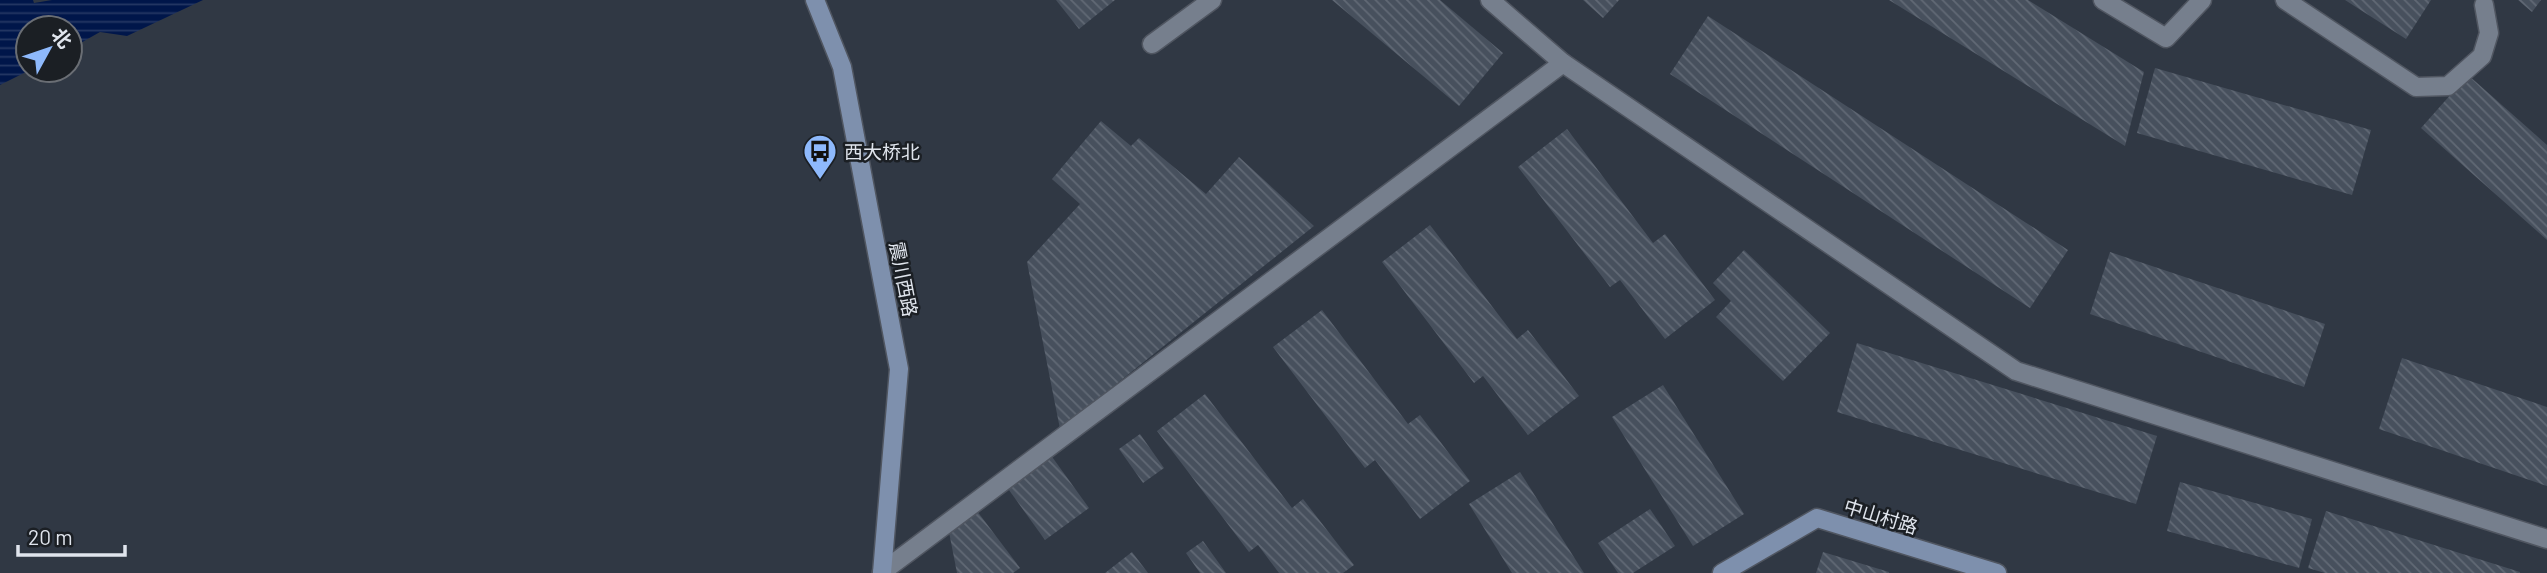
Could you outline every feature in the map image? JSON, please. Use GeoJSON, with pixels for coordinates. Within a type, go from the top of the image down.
{"type":"FeatureCollection","features":[{"type":"Feature","properties":{"kind":"street","name":"震川西路"},"geometry":{"type":"LineString","coordinates":[[815,0],[842,67],[899,369],[882,573]]}},
{"type":"Feature","properties":{"kind":"street"},"geometry":{"type":"LineString","coordinates":[[1152,44],[1212,0]]}},
{"type":"Feature","properties":{"kind":"street"},"geometry":{"type":"LineString","coordinates":[[1490,0],[1563,62],[2016,371],[2547,538]]}},
{"type":"Feature","properties":{"kind":"street"},"geometry":{"type":"LineString","coordinates":[[2103,0],[2166,38],[2203,0]]}},
{"type":"Feature","properties":{"kind":"street"},"geometry":{"type":"LineString","coordinates":[[2285,0],[2416,87],[2448,86],[2482,56],[2489,33],[2484,5]]}},
{"type":"Feature","properties":{"kind":"street"},"geometry":{"type":"LineString","coordinates":[[882,573],[1563,62]]}},
{"type":"Feature","properties":{"kind":"street","name":"中山村路"},"geometry":{"type":"LineString","coordinates":[[1722,573],[1817,519],[1997,573]]}},
{"type":"Feature","properties":{"kind":"water"},"geometry":{"type":"Polygon","coordinates":[[[0,0],[33,0],[34,3],[52,0],[203,0],[127,36],[100,32],[84,41],[84,14],[14,14],[14,78],[0,85],[0,0]]]}},
{"type":"Feature","properties":{"kind":"building"},"geometry":{"type":"Polygon","coordinates":[[[1056,0],[1115,0],[1079,29],[1056,0]]]}},
{"type":"Feature","properties":{"kind":"building"},"geometry":{"type":"Polygon","coordinates":[[[1332,0],[1440,0],[1503,53],[1459,106],[1332,0]]]}},
{"type":"Feature","properties":{"kind":"building"},"geometry":{"type":"Polygon","coordinates":[[[1583,0],[1619,0],[1603,18],[1583,0]]]}},
{"type":"Feature","properties":{"kind":"building"},"geometry":{"type":"Polygon","coordinates":[[[1889,0],[2028,0],[2144,72],[2125,146],[1889,0]]]}},
{"type":"Feature","properties":{"kind":"building"},"geometry":{"type":"Polygon","coordinates":[[[2345,0],[2431,0],[2406,39],[2345,0]]]}},
{"type":"Feature","properties":{"kind":"building"},"geometry":{"type":"Polygon","coordinates":[[[2518,0],[2541,0],[2532,12],[2518,0]]]}},
{"type":"Feature","properties":{"kind":"building"},"geometry":{"type":"Polygon","coordinates":[[[1708,16],[2068,250],[2030,308],[1670,74],[1708,16]]]}},
{"type":"Feature","properties":{"kind":"building"},"geometry":{"type":"Polygon","coordinates":[[[2155,68],[2371,130],[2352,195],[2137,133],[2155,68]]]}},
{"type":"Feature","properties":{"kind":"building"},"geometry":{"type":"Polygon","coordinates":[[[2468,75],[2547,145],[2547,240],[2421,128],[2468,75]]]}},
{"type":"Feature","properties":{"kind":"building"},"geometry":{"type":"Polygon","coordinates":[[[1101,121],[1131,146],[1139,138],[1206,194],[1239,157],[1314,226],[1060,429],[1027,262],[1080,204],[1052,179],[1101,121]]]}},
{"type":"Feature","properties":{"kind":"building"},"geometry":{"type":"Polygon","coordinates":[[[1567,129],[1653,243],[1665,234],[1715,300],[1665,339],[1620,280],[1610,287],[1518,167],[1567,129]]]}},
{"type":"Feature","properties":{"kind":"building"},"geometry":{"type":"Polygon","coordinates":[[[1430,225],[1517,339],[1528,330],[1579,396],[1528,435],[1483,376],[1474,383],[1382,262],[1430,225]]]}},
{"type":"Feature","properties":{"kind":"building"},"geometry":{"type":"Polygon","coordinates":[[[1744,250],[1830,333],[1783,381],[1716,317],[1731,301],[1713,283],[1744,250]]]}},
{"type":"Feature","properties":{"kind":"building"},"geometry":{"type":"Polygon","coordinates":[[[2110,252],[2325,324],[2304,387],[2090,314],[2110,252]]]}},
{"type":"Feature","properties":{"kind":"building"},"geometry":{"type":"Polygon","coordinates":[[[1322,310],[1408,424],[1420,415],[1470,481],[1420,519],[1375,460],[1365,468],[1273,347],[1322,310]]]}},
{"type":"Feature","properties":{"kind":"building"},"geometry":{"type":"Polygon","coordinates":[[[1857,343],[2157,436],[2136,504],[1837,412],[1857,343]]]}},
{"type":"Feature","properties":{"kind":"building"},"geometry":{"type":"Polygon","coordinates":[[[2402,358],[2547,407],[2547,486],[2379,429],[2402,358]]]}},
{"type":"Feature","properties":{"kind":"building"},"geometry":{"type":"Polygon","coordinates":[[[1663,385],[1744,514],[1693,546],[1612,417],[1663,385]]]}},
{"type":"Feature","properties":{"kind":"building"},"geometry":{"type":"Polygon","coordinates":[[[1205,394],[1292,508],[1303,499],[1354,565],[1343,573],[1279,573],[1258,545],[1249,552],[1157,431],[1205,394]]]}},
{"type":"Feature","properties":{"kind":"building"},"geometry":{"type":"Polygon","coordinates":[[[1140,434],[1164,468],[1143,483],[1119,449],[1140,434]]]}},
{"type":"Feature","properties":{"kind":"building"},"geometry":{"type":"Polygon","coordinates":[[[1050,454],[1089,508],[1045,540],[1006,486],[1050,454]]]}},
{"type":"Feature","properties":{"kind":"building"},"geometry":{"type":"Polygon","coordinates":[[[1520,472],[1584,573],[1512,573],[1469,504],[1520,472]]]}},
{"type":"Feature","properties":{"kind":"building"},"geometry":{"type":"Polygon","coordinates":[[[2180,482],[2312,519],[2299,568],[2167,531],[2180,482]]]}},
{"type":"Feature","properties":{"kind":"building"},"geometry":{"type":"Polygon","coordinates":[[[1650,509],[1675,546],[1633,573],[1618,573],[1598,543],[1650,509]]]}},
{"type":"Feature","properties":{"kind":"building"},"geometry":{"type":"Polygon","coordinates":[[[977,511],[1020,568],[1013,573],[957,573],[949,532],[977,511]]]}},
{"type":"Feature","properties":{"kind":"building"},"geometry":{"type":"Polygon","coordinates":[[[2326,511],[2520,573],[2325,573],[2308,568],[2326,511]]]}},
{"type":"Feature","properties":{"kind":"building"},"geometry":{"type":"Polygon","coordinates":[[[1203,541],[1226,573],[1200,573],[1186,553],[1203,541]]]}},
{"type":"Feature","properties":{"kind":"building"},"geometry":{"type":"Polygon","coordinates":[[[1132,552],[1148,573],[1105,573],[1132,552]]]}},
{"type":"Feature","properties":{"kind":"building"},"geometry":{"type":"Polygon","coordinates":[[[1823,552],[1889,572],[1889,573],[1816,573],[1823,552]]]}},
{"type":"Feature","properties":{"kind":"place","name":"西大桥北"},"geometry":{"type":"Point","coordinates":[820,181]}}]}
